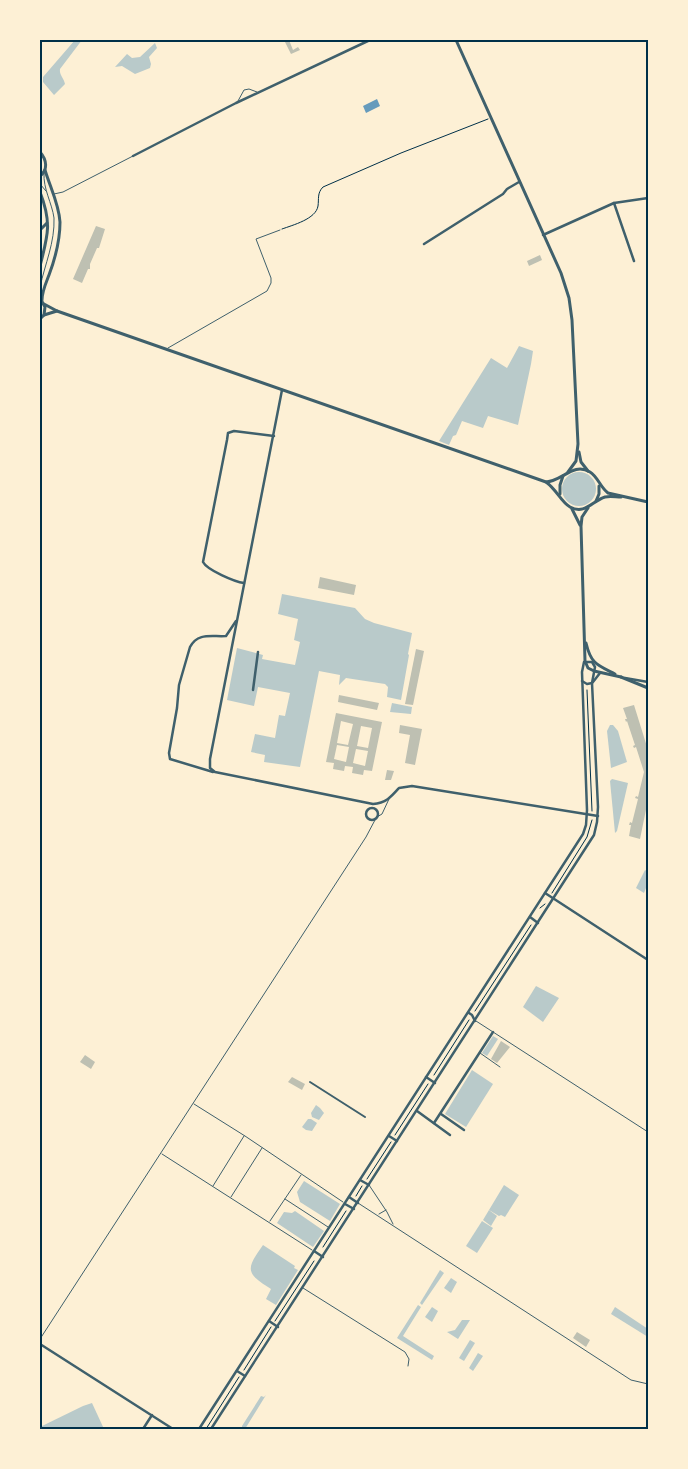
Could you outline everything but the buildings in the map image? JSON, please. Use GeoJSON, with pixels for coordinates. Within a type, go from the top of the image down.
{"type":"FeatureCollection","features":[{"type":"Feature","properties":{"kind":"street"},"geometry":{"type":"LineString","coordinates":[[133,156],[236,103],[370,40]]}},
{"type":"Feature","properties":{"kind":"street"},"geometry":{"type":"LineString","coordinates":[[456,40],[561,273],[571,309],[580,460],[608,493],[648,502]]}},
{"type":"Feature","properties":{"kind":"street"},"geometry":{"type":"LineString","coordinates":[[40,152],[45,159],[45,171],[58,210],[60,224],[50,272],[42,294],[41,300],[44,314]]}},
{"type":"Feature","properties":{"kind":"street"},"geometry":{"type":"LineString","coordinates":[[40,176],[45,171]]}},
{"type":"Feature","properties":{"kind":"street"},"geometry":{"type":"LineString","coordinates":[[424,244],[520,182]]}},
{"type":"Feature","properties":{"kind":"street"},"geometry":{"type":"LineString","coordinates":[[40,192],[48,217],[46,240],[40,266]]}},
{"type":"Feature","properties":{"kind":"street"},"geometry":{"type":"LineString","coordinates":[[543,235],[614,203],[648,198]]}},
{"type":"Feature","properties":{"kind":"street"},"geometry":{"type":"LineString","coordinates":[[614,203],[634,261]]}},
{"type":"Feature","properties":{"kind":"street"},"geometry":{"type":"LineString","coordinates":[[46,240],[45,234],[40,230],[47,224],[48,217]]}},
{"type":"Feature","properties":{"kind":"street"},"geometry":{"type":"LineString","coordinates":[[40,257],[43,253]]}},
{"type":"Feature","properties":{"kind":"street"},"geometry":{"type":"LineString","coordinates":[[41,300],[57,310],[546,482],[553,482],[568,472],[576,461],[578,444]]}},
{"type":"Feature","properties":{"kind":"street"},"geometry":{"type":"LineString","coordinates":[[40,319],[44,314],[57,310]]}},
{"type":"Feature","properties":{"kind":"street"},"geometry":{"type":"LineString","coordinates":[[214,772],[210,768],[210,759],[282,390]]}},
{"type":"Feature","properties":{"kind":"street"},"geometry":{"type":"LineString","coordinates":[[244,583],[235,582],[229,577],[208,568],[202,562],[228,433],[274,436]]}},
{"type":"Feature","properties":{"kind":"street"},"geometry":{"type":"LineString","coordinates":[[568,472],[580,469],[588,471]]}},
{"type":"Feature","properties":{"kind":"street"},"geometry":{"type":"LineString","coordinates":[[560,495],[563,476]]}},
{"type":"Feature","properties":{"kind":"street"},"geometry":{"type":"LineString","coordinates":[[546,482],[560,495],[564,503],[572,508],[579,510],[589,507]]}},
{"type":"Feature","properties":{"kind":"street"},"geometry":{"type":"LineString","coordinates":[[595,502],[600,491],[598,483]]}},
{"type":"Feature","properties":{"kind":"street"},"geometry":{"type":"LineString","coordinates":[[621,497],[606,497],[595,502],[589,507],[582,518],[580,526],[585,661],[588,668],[594,671],[648,682]]}},
{"type":"Feature","properties":{"kind":"street"},"geometry":{"type":"LineString","coordinates":[[572,508],[580,526]]}},
{"type":"Feature","properties":{"kind":"street"},"geometry":{"type":"LineString","coordinates":[[238,619],[226,636],[205,636],[193,641],[190,647],[179,685],[171,733],[170,758],[214,772],[373,804],[389,799],[399,788],[422,787],[598,816]]}},
{"type":"Feature","properties":{"kind":"street"},"geometry":{"type":"LineString","coordinates":[[211,1429],[594,835],[598,816],[592,683],[594,664],[589,654],[585,637]]}},
{"type":"Feature","properties":{"kind":"street"},"geometry":{"type":"LineString","coordinates":[[252,690],[258,652]]}},
{"type":"Feature","properties":{"kind":"street"},"geometry":{"type":"LineString","coordinates":[[585,661],[648,688]]}},
{"type":"Feature","properties":{"kind":"street"},"geometry":{"type":"LineString","coordinates":[[199,1429],[582,834],[586,825],[587,815],[582,681],[582,668],[585,661]]}},
{"type":"Feature","properties":{"kind":"street"},"geometry":{"type":"LineString","coordinates":[[582,681],[587,684],[592,683],[600,673]]}},
{"type":"Feature","properties":{"kind":"street"},"geometry":{"type":"LineString","coordinates":[[373,808],[376,810],[376,819],[371,821],[366,817],[367,810],[373,808]]}},
{"type":"Feature","properties":{"kind":"street"},"geometry":{"type":"LineString","coordinates":[[545,893],[648,960]]}},
{"type":"Feature","properties":{"kind":"street"},"geometry":{"type":"LineString","coordinates":[[530,917],[538,922]]}},
{"type":"Feature","properties":{"kind":"street"},"geometry":{"type":"LineString","coordinates":[[468,1012],[475,1021]]}},
{"type":"Feature","properties":{"kind":"street"},"geometry":{"type":"LineString","coordinates":[[434,1123],[493,1032]]}},
{"type":"Feature","properties":{"kind":"street"},"geometry":{"type":"LineString","coordinates":[[426,1077],[435,1083]]}},
{"type":"Feature","properties":{"kind":"street"},"geometry":{"type":"LineString","coordinates":[[310,1082],[365,1117]]}},
{"type":"Feature","properties":{"kind":"street"},"geometry":{"type":"LineString","coordinates":[[417,1111],[450,1135]]}},
{"type":"Feature","properties":{"kind":"street"},"geometry":{"type":"LineString","coordinates":[[440,1114],[464,1130]]}},
{"type":"Feature","properties":{"kind":"street"},"geometry":{"type":"LineString","coordinates":[[389,1136],[397,1141]]}},
{"type":"Feature","properties":{"kind":"street"},"geometry":{"type":"LineString","coordinates":[[360,1180],[369,1185]]}},
{"type":"Feature","properties":{"kind":"street"},"geometry":{"type":"LineString","coordinates":[[349,1197],[358,1203]]}},
{"type":"Feature","properties":{"kind":"street"},"geometry":{"type":"LineString","coordinates":[[345,1204],[354,1209]]}},
{"type":"Feature","properties":{"kind":"street"},"geometry":{"type":"LineString","coordinates":[[314,1251],[323,1257]]}},
{"type":"Feature","properties":{"kind":"street"},"geometry":{"type":"LineString","coordinates":[[269,1321],[278,1327]]}},
{"type":"Feature","properties":{"kind":"street"},"geometry":{"type":"LineString","coordinates":[[40,1344],[173,1429]]}},
{"type":"Feature","properties":{"kind":"street"},"geometry":{"type":"LineString","coordinates":[[237,1371],[246,1376]]}},
{"type":"Feature","properties":{"kind":"street"},"geometry":{"type":"LineString","coordinates":[[143,1429],[152,1416]]}},
{"type":"Feature","properties":{"kind":"lane"},"geometry":{"type":"LineString","coordinates":[[236,103],[244,90],[249,89],[260,92]]}},
{"type":"Feature","properties":{"kind":"lane"},"geometry":{"type":"LineString","coordinates":[[53,194],[63,192],[133,156]]}},
{"type":"Feature","properties":{"kind":"lane"},"geometry":{"type":"LineString","coordinates":[[45,171],[46,192]]}},
{"type":"Feature","properties":{"kind":"lane"},"geometry":{"type":"LineString","coordinates":[[40,184],[46,192],[53,211],[54,230],[40,287]]}},
{"type":"Feature","properties":{"kind":"lane"},"geometry":{"type":"LineString","coordinates":[[166,349],[267,291],[271,278],[256,239],[280,230]]}},
{"type":"Feature","properties":{"kind":"lane"},"geometry":{"type":"LineString","coordinates":[[40,1339],[194,1104],[376,819],[382,814],[389,799]]}},
{"type":"Feature","properties":{"kind":"lane"},"geometry":{"type":"LineString","coordinates":[[475,1021],[648,1132]]}},
{"type":"Feature","properties":{"kind":"lane"},"geometry":{"type":"LineString","coordinates":[[480,1053],[500,1067]]}},
{"type":"Feature","properties":{"kind":"lane"},"geometry":{"type":"LineString","coordinates":[[194,1104],[262,1147],[345,1204]]}},
{"type":"Feature","properties":{"kind":"lane"},"geometry":{"type":"LineString","coordinates":[[212,1187],[245,1136]]}},
{"type":"Feature","properties":{"kind":"lane"},"geometry":{"type":"LineString","coordinates":[[230,1198],[262,1147]]}},
{"type":"Feature","properties":{"kind":"lane"},"geometry":{"type":"LineString","coordinates":[[161,1154],[314,1251]]}},
{"type":"Feature","properties":{"kind":"lane"},"geometry":{"type":"LineString","coordinates":[[269,1222],[301,1174]]}},
{"type":"Feature","properties":{"kind":"lane"},"geometry":{"type":"LineString","coordinates":[[369,1185],[394,1225]]}},
{"type":"Feature","properties":{"kind":"lane"},"geometry":{"type":"LineString","coordinates":[[285,1198],[330,1227]]}},
{"type":"Feature","properties":{"kind":"lane"},"geometry":{"type":"LineString","coordinates":[[358,1203],[631,1380],[648,1384]]}},
{"type":"Feature","properties":{"kind":"lane"},"geometry":{"type":"LineString","coordinates":[[378,1215],[386,1210]]}},
{"type":"Feature","properties":{"kind":"lane"},"geometry":{"type":"LineString","coordinates":[[303,1288],[405,1352],[408,1357],[408,1366]]}},
{"type":"Feature","properties":{"kind":"path"},"geometry":{"type":"LineString","coordinates":[[280,230],[302,221],[316,212],[319,193],[323,187],[491,118]]}},
{"type":"Feature","properties":{"kind":"path"},"geometry":{"type":"LineString","coordinates":[[588,690],[592,811]]}},
{"type":"Feature","properties":{"kind":"path"},"geometry":{"type":"LineString","coordinates":[[550,896],[587,837],[592,820]]}},
{"type":"Feature","properties":{"kind":"path"},"geometry":{"type":"LineString","coordinates":[[539,909],[545,904]]}},
{"type":"Feature","properties":{"kind":"path"},"geometry":{"type":"LineString","coordinates":[[475,1011],[530,925]]}},
{"type":"Feature","properties":{"kind":"path"},"geometry":{"type":"LineString","coordinates":[[434,1075],[470,1020]]}},
{"type":"Feature","properties":{"kind":"path"},"geometry":{"type":"LineString","coordinates":[[396,1135],[428,1084]]}},
{"type":"Feature","properties":{"kind":"path"},"geometry":{"type":"LineString","coordinates":[[367,1179],[391,1141]]}},
{"type":"Feature","properties":{"kind":"path"},"geometry":{"type":"LineString","coordinates":[[356,1196],[363,1186]]}},
{"type":"Feature","properties":{"kind":"path"},"geometry":{"type":"LineString","coordinates":[[323,1247],[346,1211]]}},
{"type":"Feature","properties":{"kind":"path"},"geometry":{"type":"LineString","coordinates":[[275,1321],[314,1261]]}},
{"type":"Feature","properties":{"kind":"path"},"geometry":{"type":"LineString","coordinates":[[244,1370],[271,1327]]}},
{"type":"Feature","properties":{"kind":"path"},"geometry":{"type":"LineString","coordinates":[[206,1429],[240,1377]]}},
{"type":"Feature","properties":{"kind":"shaded area"},"geometry":{"type":"Polygon","coordinates":[[[75,40],[82,40],[60,69],[65,84],[54,95],[43,82],[43,77],[75,40]]]}},
{"type":"Feature","properties":{"kind":"shaded area"},"geometry":{"type":"Polygon","coordinates":[[[155,43],[157,48],[149,57],[150,68],[135,74],[122,66],[115,67],[127,54],[132,58],[140,57],[155,43]]]}},
{"type":"Feature","properties":{"kind":"shaded area"},"geometry":{"type":"Polygon","coordinates":[[[519,346],[533,351],[518,425],[488,416],[483,428],[462,421],[449,445],[439,441],[491,358],[507,368],[519,346]]]}},
{"type":"Feature","properties":{"kind":"shaded area"},"geometry":{"type":"Polygon","coordinates":[[[579,472],[586,473],[591,477],[595,482],[595,496],[591,501],[586,505],[579,506],[572,505],[567,501],[563,496],[562,489],[563,482],[567,477],[572,473],[579,472]]]}},
{"type":"Feature","properties":{"kind":"shaded area"},"geometry":{"type":"Polygon","coordinates":[[[282,594],[355,608],[365,619],[374,623],[412,633],[401,700],[387,697],[388,687],[385,684],[346,678],[339,685],[340,675],[319,671],[300,767],[264,762],[265,755],[251,752],[255,734],[275,738],[279,715],[285,716],[290,693],[258,687],[254,706],[227,700],[237,648],[263,655],[262,659],[295,665],[300,642],[294,640],[298,619],[278,614],[282,594]]]}},
{"type":"Feature","properties":{"kind":"shaded area"},"geometry":{"type":"Polygon","coordinates":[[[392,703],[412,707],[411,714],[390,712],[392,703]]]}},
{"type":"Feature","properties":{"kind":"shaded area"},"geometry":{"type":"Polygon","coordinates":[[[610,725],[613,725],[618,731],[627,762],[611,768],[607,731],[610,725]]]}},
{"type":"Feature","properties":{"kind":"shaded area"},"geometry":{"type":"Polygon","coordinates":[[[612,779],[628,783],[615,833],[610,781],[612,779]]]}},
{"type":"Feature","properties":{"kind":"shaded area"},"geometry":{"type":"Polygon","coordinates":[[[645,870],[648,872],[648,883],[644,893],[636,888],[645,870]]]}},
{"type":"Feature","properties":{"kind":"shaded area"},"geometry":{"type":"Polygon","coordinates":[[[536,986],[559,998],[543,1022],[523,1007],[536,986]]]}},
{"type":"Feature","properties":{"kind":"shaded area"},"geometry":{"type":"Polygon","coordinates":[[[493,1036],[498,1039],[487,1056],[482,1053],[493,1036]]]}},
{"type":"Feature","properties":{"kind":"shaded area"},"geometry":{"type":"Polygon","coordinates":[[[472,1070],[493,1084],[466,1127],[445,1114],[472,1070]]]}},
{"type":"Feature","properties":{"kind":"shaded area"},"geometry":{"type":"Polygon","coordinates":[[[316,1105],[324,1113],[319,1120],[312,1117],[311,1113],[316,1105]]]}},
{"type":"Feature","properties":{"kind":"shaded area"},"geometry":{"type":"Polygon","coordinates":[[[308,1119],[317,1123],[312,1131],[302,1127],[308,1119]]]}},
{"type":"Feature","properties":{"kind":"shaded area"},"geometry":{"type":"Polygon","coordinates":[[[304,1181],[340,1204],[330,1221],[300,1202],[297,1192],[304,1181]]]}},
{"type":"Feature","properties":{"kind":"shaded area"},"geometry":{"type":"Polygon","coordinates":[[[504,1185],[519,1195],[505,1217],[489,1210],[504,1185]]]}},
{"type":"Feature","properties":{"kind":"shaded area"},"geometry":{"type":"Polygon","coordinates":[[[489,1210],[497,1216],[491,1226],[483,1220],[489,1210]]]}},
{"type":"Feature","properties":{"kind":"shaded area"},"geometry":{"type":"Polygon","coordinates":[[[295,1211],[324,1231],[313,1247],[277,1223],[284,1212],[292,1213],[295,1211]]]}},
{"type":"Feature","properties":{"kind":"shaded area"},"geometry":{"type":"Polygon","coordinates":[[[482,1221],[493,1228],[477,1253],[466,1246],[482,1221]]]}},
{"type":"Feature","properties":{"kind":"shaded area"},"geometry":{"type":"Polygon","coordinates":[[[263,1245],[295,1266],[294,1268],[298,1270],[276,1305],[266,1299],[271,1289],[256,1279],[251,1270],[253,1260],[263,1245]]]}},
{"type":"Feature","properties":{"kind":"shaded area"},"geometry":{"type":"Polygon","coordinates":[[[440,1270],[444,1273],[422,1305],[420,1303],[440,1270]]]}},
{"type":"Feature","properties":{"kind":"shaded area"},"geometry":{"type":"Polygon","coordinates":[[[451,1278],[457,1282],[451,1293],[444,1288],[451,1278]]]}},
{"type":"Feature","properties":{"kind":"shaded area"},"geometry":{"type":"Polygon","coordinates":[[[418,1305],[421,1307],[403,1336],[434,1356],[432,1360],[397,1338],[418,1305]]]}},
{"type":"Feature","properties":{"kind":"shaded area"},"geometry":{"type":"Polygon","coordinates":[[[432,1307],[438,1311],[432,1322],[425,1317],[432,1307]]]}},
{"type":"Feature","properties":{"kind":"shaded area"},"geometry":{"type":"Polygon","coordinates":[[[615,1307],[648,1329],[648,1337],[611,1314],[615,1307]]]}},
{"type":"Feature","properties":{"kind":"shaded area"},"geometry":{"type":"Polygon","coordinates":[[[462,1320],[470,1320],[458,1339],[447,1332],[455,1330],[462,1320]]]}},
{"type":"Feature","properties":{"kind":"shaded area"},"geometry":{"type":"Polygon","coordinates":[[[470,1340],[475,1343],[464,1361],[459,1358],[470,1340]]]}},
{"type":"Feature","properties":{"kind":"shaded area"},"geometry":{"type":"Polygon","coordinates":[[[478,1353],[483,1356],[473,1371],[469,1368],[478,1353]]]}},
{"type":"Feature","properties":{"kind":"shaded area"},"geometry":{"type":"Polygon","coordinates":[[[266,1395],[245,1429],[242,1429],[261,1396],[264,1397],[266,1395]]]}},
{"type":"Feature","properties":{"kind":"shaded area"},"geometry":{"type":"Polygon","coordinates":[[[92,1403],[104,1429],[40,1429],[40,1427],[92,1403]]]}},
{"type":"Feature","properties":{"kind":"water"},"geometry":{"type":"Polygon","coordinates":[[[377,99],[380,106],[366,113],[363,106],[377,99]]]}}]}
